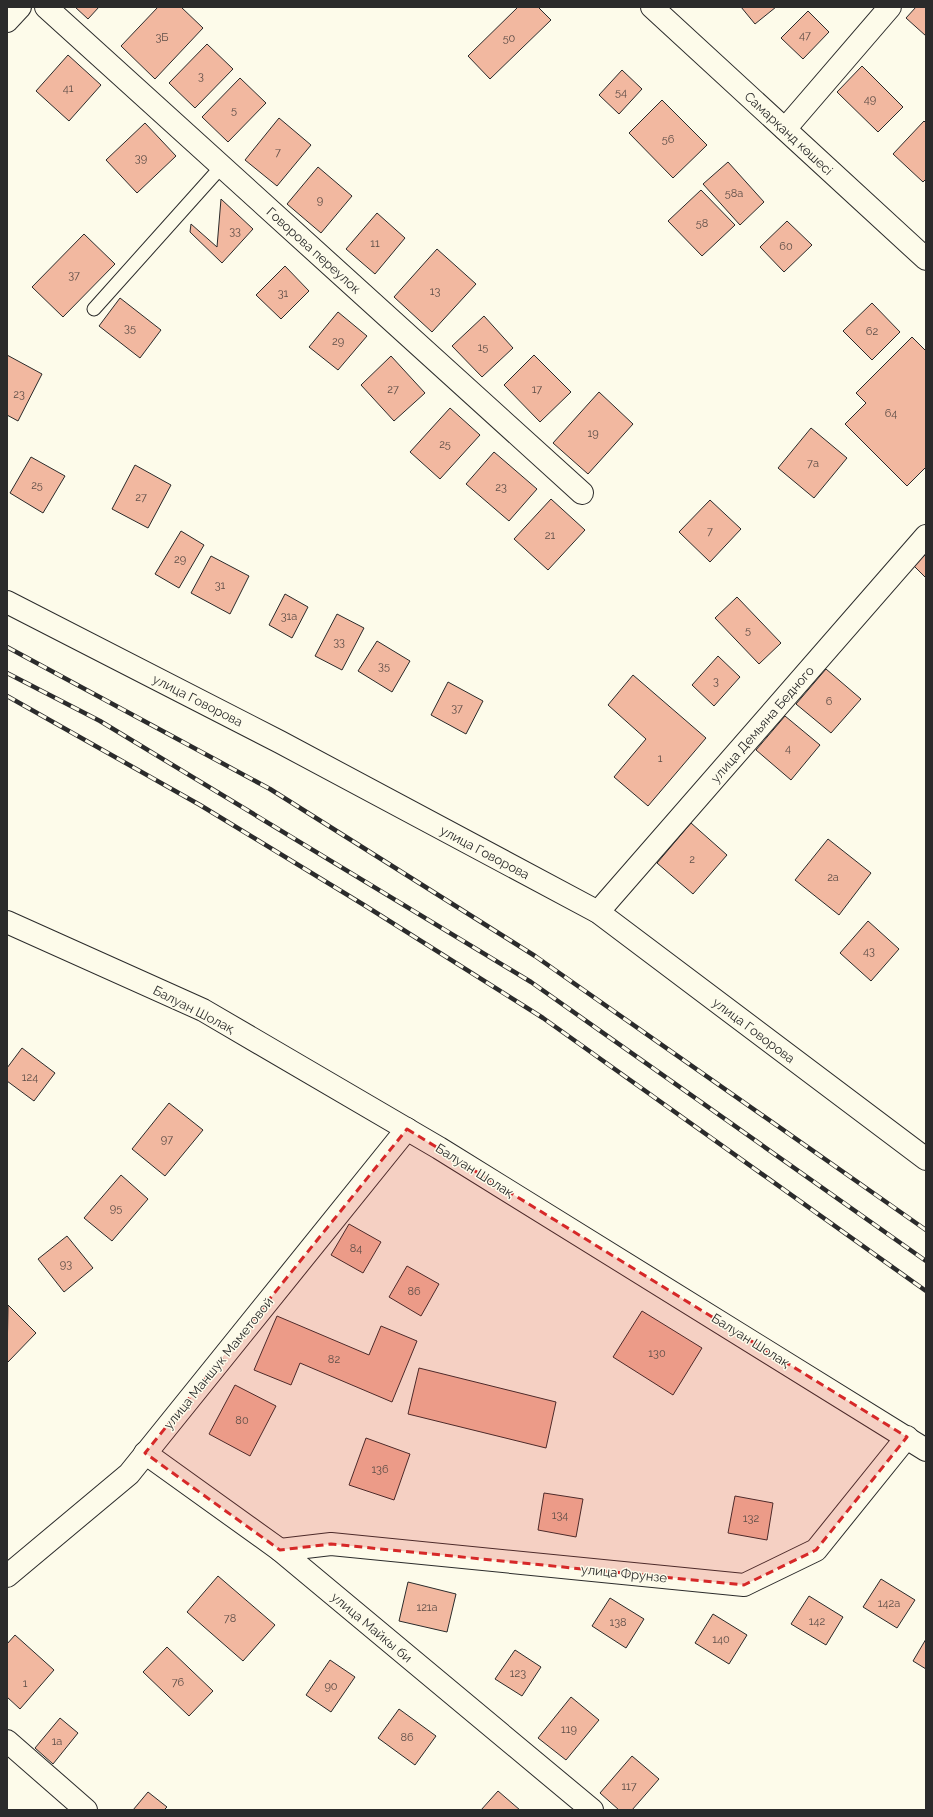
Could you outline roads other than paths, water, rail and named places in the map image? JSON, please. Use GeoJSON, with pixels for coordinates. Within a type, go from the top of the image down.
{"type":"FeatureCollection","features":[{"type":"Feature","properties":{"kind":"street"},"geometry":{"type":"LineString","coordinates":[[7,21],[20,7]]}},
{"type":"Feature","properties":{"kind":"street","name":"Говорова переулок"},"geometry":{"type":"LineString","coordinates":[[46,7],[582,493]]}},
{"type":"Feature","properties":{"kind":"street","name":"Самарқанд көшесі"},"geometry":{"type":"LineString","coordinates":[[652,7],[926,259]]}},
{"type":"Feature","properties":{"kind":"street"},"geometry":{"type":"LineString","coordinates":[[786,129],[890,7]]}},
{"type":"Feature","properties":{"kind":"street","name":"улица Демьяна Бедного"},"geometry":{"type":"LineString","coordinates":[[598,912],[926,536]]}},
{"type":"Feature","properties":{"kind":"street","name":"улица Говорова"},"geometry":{"type":"LineString","coordinates":[[7,602],[273,739],[598,912],[926,1159]]}},
{"type":"Feature","properties":{"kind":"street","name":"Балуан Шолақ"},"geometry":{"type":"LineString","coordinates":[[7,922],[203,1010],[407,1129],[926,1450]]}},
{"type":"Feature","properties":{"kind":"street","name":"улица Маншук Маметовой"},"geometry":{"type":"LineString","coordinates":[[7,1576],[129,1474],[407,1129]]}},
{"type":"Feature","properties":{"kind":"street","name":"улица Фрунзе"},"geometry":{"type":"LineString","coordinates":[[280,1550],[331,1544],[744,1585],[816,1550],[907,1437]]}},
{"type":"Feature","properties":{"kind":"street","name":"улица Майкы би"},"geometry":{"type":"LineString","coordinates":[[145,1453],[280,1550],[592,1810]]}},
{"type":"Feature","properties":{"kind":"street"},"geometry":{"type":"LineString","coordinates":[[7,1740],[86,1810]]}},
{"type":"Feature","properties":{"kind":"lane"},"geometry":{"type":"LineString","coordinates":[[94,309],[222,166]]}},
{"type":"Feature","properties":{"kind":"railway"},"geometry":{"type":"LineString","coordinates":[[7,647],[270,789],[535,956],[926,1230]]}},
{"type":"Feature","properties":{"kind":"railway"},"geometry":{"type":"LineString","coordinates":[[7,673],[100,721],[531,982],[926,1261]]}},
{"type":"Feature","properties":{"kind":"railway"},"geometry":{"type":"LineString","coordinates":[[7,696],[200,805],[364,905],[543,1018],[926,1291]]}}]}
